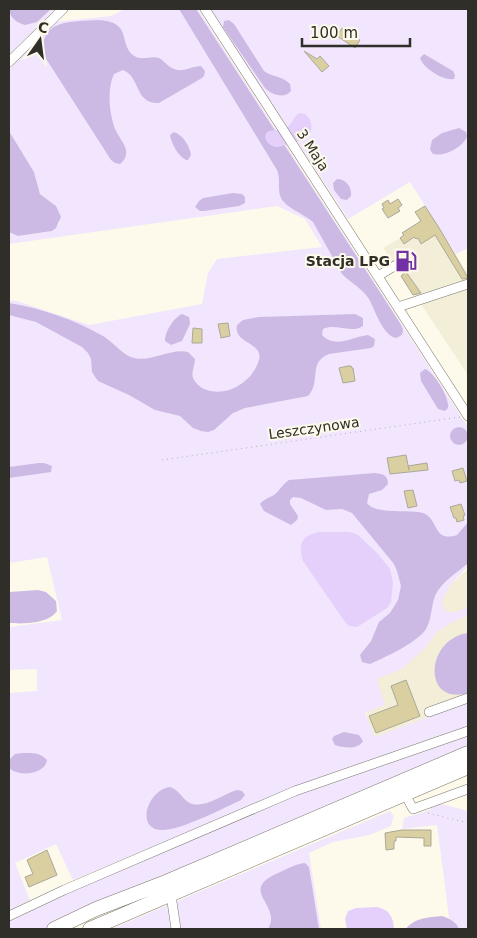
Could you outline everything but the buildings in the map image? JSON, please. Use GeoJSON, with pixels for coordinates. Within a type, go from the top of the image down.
{"type":"FeatureCollection","features":[{"type":"Feature","properties":{"kind":"highway"},"geometry":{"type":"LineString","coordinates":[[54,929],[96,909],[166,882],[468,753]]}},
{"type":"Feature","properties":{"kind":"highway"},"geometry":{"type":"LineString","coordinates":[[90,929],[468,767]]}},
{"type":"Feature","properties":{"kind":"street"},"geometry":{"type":"LineString","coordinates":[[9,62],[63,9]]}},
{"type":"Feature","properties":{"kind":"street","name":"3 Maja"},"geometry":{"type":"LineString","coordinates":[[206,9],[468,416]]}},
{"type":"Feature","properties":{"kind":"street"},"geometry":{"type":"LineString","coordinates":[[378,276],[401,262]]}},
{"type":"Feature","properties":{"kind":"street"},"geometry":{"type":"LineString","coordinates":[[398,307],[468,284]]}},
{"type":"Feature","properties":{"kind":"street"},"geometry":{"type":"LineString","coordinates":[[430,712],[468,698]]}},
{"type":"Feature","properties":{"kind":"street"},"geometry":{"type":"LineString","coordinates":[[9,916],[64,890],[295,791],[468,731]]}},
{"type":"Feature","properties":{"kind":"street"},"geometry":{"type":"LineString","coordinates":[[406,794],[413,809],[468,789]]}},
{"type":"Feature","properties":{"kind":"street"},"geometry":{"type":"LineString","coordinates":[[171,895],[176,929]]}},
{"type":"Feature","properties":{"kind":"path","name":"Leszczynowa"},"geometry":{"type":"LineString","coordinates":[[162,460],[468,416]]}},
{"type":"Feature","properties":{"kind":"path"},"geometry":{"type":"LineString","coordinates":[[422,806],[426,812],[468,823]]}},
{"type":"Feature","properties":{"kind":"shaded area"},"geometry":{"type":"Polygon","coordinates":[[[9,9],[55,9],[9,55],[9,9]]]}},
{"type":"Feature","properties":{"kind":"shaded area"},"geometry":{"type":"Polygon","coordinates":[[[9,9],[51,9],[37,22],[25,25],[19,23],[10,15],[9,9]]]}},
{"type":"Feature","properties":{"kind":"shaded area"},"geometry":{"type":"Polygon","coordinates":[[[125,9],[198,9],[468,427],[468,566],[449,587],[442,602],[447,612],[456,612],[468,607],[468,615],[436,633],[424,649],[402,669],[377,679],[385,705],[365,713],[375,737],[468,702],[468,727],[308,782],[73,880],[56,844],[15,863],[30,900],[9,911],[9,693],[37,691],[37,669],[9,670],[9,627],[62,620],[47,557],[9,563],[9,300],[89,325],[202,304],[208,273],[217,259],[322,247],[305,219],[277,206],[9,244],[9,232],[18,236],[52,231],[60,223],[52,203],[40,194],[34,172],[9,131],[9,65],[53,22],[111,16],[125,9]]]}},
{"type":"Feature","properties":{"kind":"shaded area"},"geometry":{"type":"Polygon","coordinates":[[[179,9],[196,9],[400,323],[403,332],[399,337],[396,338],[387,333],[366,295],[342,274],[313,222],[283,201],[280,195],[277,170],[179,9]]]}},
{"type":"Feature","properties":{"kind":"shaded area"},"geometry":{"type":"Polygon","coordinates":[[[210,9],[468,9],[468,248],[456,254],[410,182],[348,219],[210,9]]]}},
{"type":"Feature","properties":{"kind":"shaded area"},"geometry":{"type":"Polygon","coordinates":[[[98,20],[116,24],[123,33],[129,50],[136,57],[159,58],[170,67],[178,70],[201,66],[205,71],[202,78],[159,103],[151,102],[141,95],[129,73],[123,70],[114,74],[110,87],[111,116],[115,129],[126,150],[125,158],[120,164],[111,160],[43,54],[43,42],[52,28],[69,22],[98,20]]]}},
{"type":"Feature","properties":{"kind":"shaded area"},"geometry":{"type":"Polygon","coordinates":[[[229,20],[234,24],[264,71],[284,79],[290,84],[291,91],[285,95],[278,95],[271,93],[265,88],[223,27],[224,21],[229,20]]]}},
{"type":"Feature","properties":{"kind":"shaded area"},"geometry":{"type":"Polygon","coordinates":[[[424,54],[453,71],[454,79],[444,78],[429,70],[420,58],[424,54]]]}},
{"type":"Feature","properties":{"kind":"shaded area"},"geometry":{"type":"Polygon","coordinates":[[[299,113],[305,114],[312,125],[309,135],[301,140],[280,147],[270,145],[267,142],[265,138],[266,133],[286,128],[299,113]]]}},
{"type":"Feature","properties":{"kind":"shaded area"},"geometry":{"type":"Polygon","coordinates":[[[459,128],[466,132],[467,136],[462,144],[447,153],[432,153],[430,149],[432,140],[442,133],[459,128]]]}},
{"type":"Feature","properties":{"kind":"shaded area"},"geometry":{"type":"Polygon","coordinates":[[[9,131],[34,172],[40,194],[56,206],[61,217],[56,228],[52,231],[18,236],[9,232],[9,131]]]}},
{"type":"Feature","properties":{"kind":"shaded area"},"geometry":{"type":"Polygon","coordinates":[[[174,132],[180,135],[187,144],[191,155],[188,160],[180,156],[173,145],[170,135],[174,132]]]}},
{"type":"Feature","properties":{"kind":"shaded area"},"geometry":{"type":"Polygon","coordinates":[[[337,179],[346,182],[349,187],[351,196],[347,200],[341,199],[334,190],[333,183],[337,179]]]}},
{"type":"Feature","properties":{"kind":"shaded area"},"geometry":{"type":"Polygon","coordinates":[[[233,193],[242,194],[245,197],[245,203],[239,206],[204,211],[200,211],[195,207],[203,198],[233,193]]]}},
{"type":"Feature","properties":{"kind":"shaded area"},"geometry":{"type":"Polygon","coordinates":[[[434,219],[468,274],[468,281],[418,298],[383,248],[434,219]]]}},
{"type":"Feature","properties":{"kind":"shaded area"},"geometry":{"type":"Polygon","coordinates":[[[468,287],[468,375],[421,304],[468,287]]]}},
{"type":"Feature","properties":{"kind":"shaded area"},"geometry":{"type":"Polygon","coordinates":[[[9,303],[45,311],[81,325],[103,336],[124,353],[138,359],[181,351],[188,352],[195,359],[192,373],[194,380],[203,388],[215,392],[239,386],[256,368],[259,360],[257,350],[239,336],[237,331],[237,325],[243,320],[259,317],[355,314],[363,318],[363,326],[353,329],[328,327],[323,329],[322,335],[327,339],[338,342],[368,335],[375,339],[374,346],[371,348],[329,354],[322,358],[316,367],[314,384],[308,396],[245,408],[233,413],[214,430],[208,432],[193,428],[180,416],[155,410],[129,395],[98,381],[92,372],[91,359],[82,347],[36,322],[9,315],[9,303]]]}},
{"type":"Feature","properties":{"kind":"shaded area"},"geometry":{"type":"Polygon","coordinates":[[[182,314],[189,317],[190,324],[182,341],[171,345],[165,341],[166,334],[173,322],[182,314]]]}},
{"type":"Feature","properties":{"kind":"shaded area"},"geometry":{"type":"Polygon","coordinates":[[[425,369],[437,380],[447,398],[448,408],[445,411],[438,409],[421,381],[420,373],[425,369]]]}},
{"type":"Feature","properties":{"kind":"shaded area"},"geometry":{"type":"Polygon","coordinates":[[[455,427],[463,427],[468,432],[466,443],[455,445],[450,440],[450,432],[455,427]]]}},
{"type":"Feature","properties":{"kind":"shaded area"},"geometry":{"type":"Polygon","coordinates":[[[39,463],[52,466],[51,472],[9,478],[9,467],[39,463]]]}},
{"type":"Feature","properties":{"kind":"shaded area"},"geometry":{"type":"Polygon","coordinates":[[[375,473],[384,476],[388,484],[382,490],[369,494],[367,503],[371,507],[423,513],[432,520],[440,533],[449,537],[457,535],[468,522],[468,563],[437,591],[428,625],[422,634],[400,649],[370,664],[362,662],[360,655],[371,641],[379,622],[390,613],[398,600],[401,586],[394,564],[352,513],[342,509],[326,510],[301,498],[293,497],[290,500],[290,504],[298,516],[297,520],[291,525],[264,511],[260,504],[274,495],[289,480],[375,473]]]}},
{"type":"Feature","properties":{"kind":"shaded area"},"geometry":{"type":"Polygon","coordinates":[[[319,532],[354,533],[377,553],[390,569],[393,583],[391,602],[387,608],[357,627],[349,626],[345,622],[303,561],[302,542],[308,536],[319,532]]]}},
{"type":"Feature","properties":{"kind":"shaded area"},"geometry":{"type":"Polygon","coordinates":[[[468,569],[468,709],[366,751],[368,659],[468,569]]]}},
{"type":"Feature","properties":{"kind":"shaded area"},"geometry":{"type":"Polygon","coordinates":[[[38,590],[46,592],[56,601],[57,611],[42,621],[9,623],[9,592],[38,590]]]}},
{"type":"Feature","properties":{"kind":"shaded area"},"geometry":{"type":"Polygon","coordinates":[[[468,633],[468,693],[453,694],[443,690],[436,681],[437,658],[443,647],[454,638],[468,633]]]}},
{"type":"Feature","properties":{"kind":"shaded area"},"geometry":{"type":"Polygon","coordinates":[[[344,732],[359,735],[363,741],[354,747],[335,745],[332,739],[334,736],[344,732]]]}},
{"type":"Feature","properties":{"kind":"shaded area"},"geometry":{"type":"Polygon","coordinates":[[[468,735],[468,749],[44,929],[9,929],[9,921],[60,896],[295,795],[468,735]]]}},
{"type":"Feature","properties":{"kind":"shaded area"},"geometry":{"type":"Polygon","coordinates":[[[15,754],[35,754],[47,760],[41,769],[31,773],[18,773],[9,768],[9,760],[15,754]]]}},
{"type":"Feature","properties":{"kind":"shaded area"},"geometry":{"type":"Polygon","coordinates":[[[170,787],[176,790],[188,802],[194,804],[206,803],[237,790],[242,791],[245,795],[241,800],[179,827],[162,830],[154,828],[149,824],[147,817],[150,802],[155,795],[170,787]]]}},
{"type":"Feature","properties":{"kind":"shaded area"},"geometry":{"type":"Polygon","coordinates":[[[438,803],[468,811],[468,929],[459,929],[456,923],[449,918],[437,825],[402,829],[404,818],[430,810],[431,806],[438,803]]]}},
{"type":"Feature","properties":{"kind":"shaded area"},"geometry":{"type":"Polygon","coordinates":[[[390,811],[394,816],[391,826],[370,835],[333,842],[309,853],[321,929],[111,929],[390,811]]]}},
{"type":"Feature","properties":{"kind":"shaded area"},"geometry":{"type":"Polygon","coordinates":[[[305,863],[309,867],[319,929],[268,929],[271,920],[270,913],[263,899],[261,886],[266,880],[278,873],[305,863]]]}},
{"type":"Feature","properties":{"kind":"shaded area"},"geometry":{"type":"Polygon","coordinates":[[[377,907],[385,910],[390,915],[394,929],[347,929],[345,919],[348,911],[356,908],[377,907]]]}},
{"type":"Feature","properties":{"kind":"shaded area"},"geometry":{"type":"Polygon","coordinates":[[[442,916],[454,922],[459,929],[406,929],[417,920],[442,916]]]}},
{"type":"Feature","properties":{"kind":"place","name":"Stacja LPG"},"geometry":{"type":"Point","coordinates":[406,261]}}]}
